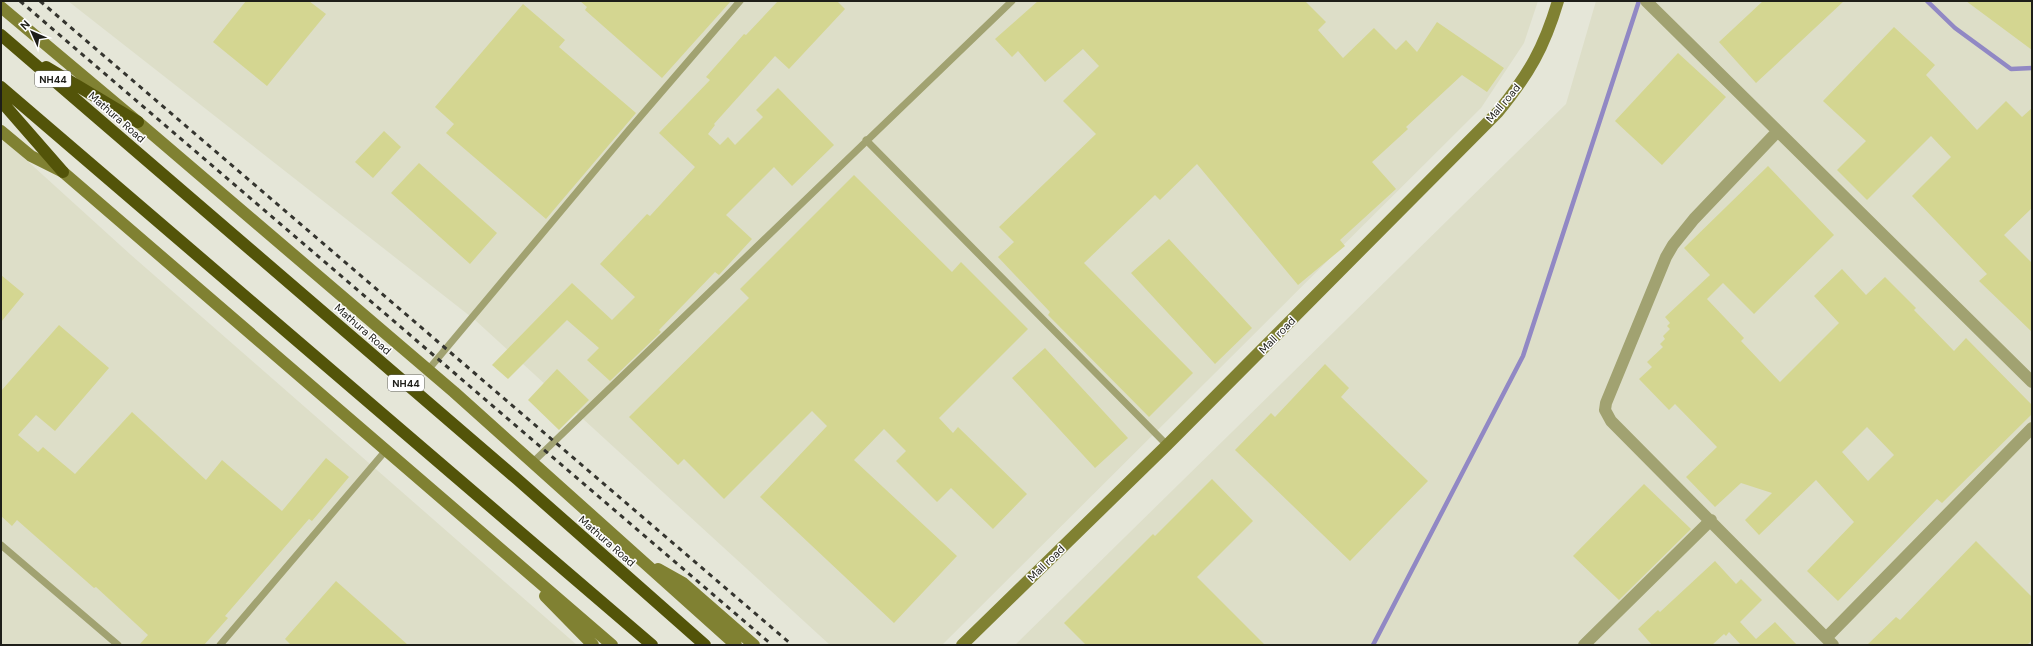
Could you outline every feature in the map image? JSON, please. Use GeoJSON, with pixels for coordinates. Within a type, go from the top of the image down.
{"type":"FeatureCollection","features":[{"type":"Feature","properties":{"kind":"highway","name":"Mathura Road"},"geometry":{"type":"LineString","coordinates":[[1,35],[517,479],[705,645]]}},
{"type":"Feature","properties":{"kind":"highway"},"geometry":{"type":"LineString","coordinates":[[21,52],[138,122]]}},
{"type":"Feature","properties":{"kind":"highway"},"geometry":{"type":"LineString","coordinates":[[1,87],[652,645]]}},
{"type":"Feature","properties":{"kind":"highway"},"geometry":{"type":"LineString","coordinates":[[1,101],[63,172]]}},
{"type":"Feature","properties":{"kind":"main road","name":"Mall road"},"geometry":{"type":"LineString","coordinates":[[962,645],[1167,445],[1498,112],[1515,91],[1542,48],[1558,1]]}},
{"type":"Feature","properties":{"kind":"main road"},"geometry":{"type":"LineString","coordinates":[[1,7],[428,370],[735,645]]}},
{"type":"Feature","properties":{"kind":"main road"},"geometry":{"type":"LineString","coordinates":[[1,131],[31,156],[63,172],[612,645]]}},
{"type":"Feature","properties":{"kind":"main road"},"geometry":{"type":"LineString","coordinates":[[494,542],[593,645]]}},
{"type":"Feature","properties":{"kind":"main road"},"geometry":{"type":"LineString","coordinates":[[638,558],[683,583],[754,645]]}},
{"type":"Feature","properties":{"kind":"street"},"geometry":{"type":"LineString","coordinates":[[1646,1],[2032,382]]}},
{"type":"Feature","properties":{"kind":"street"},"geometry":{"type":"LineString","coordinates":[[1778,131],[1694,219],[1666,257],[1606,403],[1605,410],[1612,421],[1830,641],[2032,428]]}},
{"type":"Feature","properties":{"kind":"street"},"geometry":{"type":"LineString","coordinates":[[1584,645],[1711,520]]}},
{"type":"Feature","properties":{"kind":"lane"},"geometry":{"type":"LineString","coordinates":[[428,370],[623,136],[740,1]]}},
{"type":"Feature","properties":{"kind":"lane"},"geometry":{"type":"LineString","coordinates":[[532,463],[1012,1]]}},
{"type":"Feature","properties":{"kind":"lane"},"geometry":{"type":"LineString","coordinates":[[866,140],[1167,445]]}},
{"type":"Feature","properties":{"kind":"lane"},"geometry":{"type":"LineString","coordinates":[[220,645],[387,450]]}},
{"type":"Feature","properties":{"kind":"lane"},"geometry":{"type":"LineString","coordinates":[[1,545],[118,645]]}},
{"type":"Feature","properties":{"kind":"shaded area"},"geometry":{"type":"Polygon","coordinates":[[[68,1],[1538,1],[1524,43],[1481,108],[942,645],[830,645],[475,320],[68,1]]]}},
{"type":"Feature","properties":{"kind":"shaded area"},"geometry":{"type":"Polygon","coordinates":[[[1596,1],[2032,1],[2032,645],[1015,645],[1566,104],[1596,1]]]}},
{"type":"Feature","properties":{"kind":"shaded area"},"geometry":{"type":"Polygon","coordinates":[[[1,137],[131,255],[577,645],[1,645],[1,137]]]}},
{"type":"Feature","properties":{"kind":"building"},"geometry":{"type":"Polygon","coordinates":[[[246,1],[309,1],[326,14],[267,86],[213,42],[246,1]]]}},
{"type":"Feature","properties":{"kind":"building"},"geometry":{"type":"Polygon","coordinates":[[[580,1],[731,1],[662,78],[585,10],[587,7],[580,1]]]}},
{"type":"Feature","properties":{"kind":"building"},"geometry":{"type":"Polygon","coordinates":[[[778,1],[837,1],[845,9],[789,69],[775,56],[714,124],[715,125],[708,134],[720,145],[728,137],[735,145],[763,117],[756,110],[778,88],[834,145],[792,186],[774,167],[726,215],[752,239],[719,275],[715,272],[659,330],[661,332],[610,381],[587,360],[599,348],[567,320],[508,379],[492,365],[572,283],[612,320],[635,297],[600,264],[647,214],[650,216],[695,167],[659,133],[710,80],[706,77],[744,34],[746,35],[778,1]]]}},
{"type":"Feature","properties":{"kind":"building"},"geometry":{"type":"Polygon","coordinates":[[[1038,1],[1305,1],[1326,22],[1318,30],[1343,58],[1374,28],[1396,50],[1406,40],[1417,52],[1437,22],[1504,68],[1487,92],[1462,75],[1406,127],[1408,129],[1372,162],[1396,189],[1340,240],[1345,246],[1298,285],[1197,164],[1160,200],[1155,195],[1084,263],[1193,373],[1149,417],[1048,315],[1050,312],[998,257],[1014,242],[999,227],[1096,134],[1063,101],[1099,66],[1083,49],[1045,82],[1018,51],[1012,57],[995,39],[1038,1]]]}},
{"type":"Feature","properties":{"kind":"building"},"geometry":{"type":"Polygon","coordinates":[[[1763,1],[1844,1],[1756,83],[1719,42],[1763,1]]]}},
{"type":"Feature","properties":{"kind":"building"},"geometry":{"type":"Polygon","coordinates":[[[1966,1],[2032,1],[2032,50],[1966,1]]]}},
{"type":"Feature","properties":{"kind":"building"},"geometry":{"type":"Polygon","coordinates":[[[523,4],[565,40],[559,47],[636,113],[546,219],[446,133],[454,124],[435,107],[523,4]]]}},
{"type":"Feature","properties":{"kind":"building"},"geometry":{"type":"Polygon","coordinates":[[[1894,27],[1935,65],[1926,75],[1977,130],[2006,101],[2022,117],[2032,108],[2032,208],[2004,235],[2032,263],[2032,332],[1979,281],[1987,274],[1912,196],[1951,157],[1931,136],[1867,200],[1837,170],[1866,141],[1823,101],[1894,27]]]}},
{"type":"Feature","properties":{"kind":"building"},"geometry":{"type":"Polygon","coordinates":[[[1678,53],[1726,97],[1662,165],[1615,121],[1678,53]]]}},
{"type":"Feature","properties":{"kind":"building"},"geometry":{"type":"Polygon","coordinates":[[[384,131],[401,147],[373,178],[355,162],[384,131]]]}},
{"type":"Feature","properties":{"kind":"building"},"geometry":{"type":"Polygon","coordinates":[[[419,163],[497,233],[470,264],[391,193],[419,163]]]}},
{"type":"Feature","properties":{"kind":"building"},"geometry":{"type":"Polygon","coordinates":[[[1768,166],[1834,235],[1754,314],[1723,283],[1707,299],[1744,338],[1741,341],[1780,382],[1839,323],[1814,296],[1842,269],[1866,295],[1885,277],[1916,308],[1914,310],[1954,351],[1966,338],[2032,405],[2032,414],[1942,503],[1937,499],[1838,601],[1807,571],[1854,522],[1816,480],[1759,535],[1745,520],[1772,493],[1741,483],[1715,507],[1686,477],[1717,447],[1675,404],[1669,410],[1639,379],[1652,367],[1647,362],[1663,347],[1660,344],[1665,339],[1663,336],[1670,329],[1667,326],[1670,323],[1665,317],[1710,275],[1684,248],[1768,166]],[[1867,427],[1842,452],[1868,481],[1894,455],[1867,427]]]}},
{"type":"Feature","properties":{"kind":"building"},"geometry":{"type":"Polygon","coordinates":[[[854,175],[952,272],[961,262],[1028,329],[939,418],[953,433],[958,427],[1027,494],[993,529],[951,488],[937,502],[896,461],[906,451],[884,429],[854,460],[957,556],[894,623],[760,497],[827,426],[812,411],[724,499],[684,459],[678,465],[629,417],[749,298],[740,289],[854,175]]]}},
{"type":"Feature","properties":{"kind":"building"},"geometry":{"type":"Polygon","coordinates":[[[1169,239],[1252,328],[1215,364],[1131,273],[1169,239]]]}},
{"type":"Feature","properties":{"kind":"building"},"geometry":{"type":"Polygon","coordinates":[[[1,275],[24,294],[1,322],[1,275]]]}},
{"type":"Feature","properties":{"kind":"building"},"geometry":{"type":"Polygon","coordinates":[[[59,325],[109,368],[55,431],[36,415],[18,435],[38,452],[43,447],[75,474],[132,412],[206,480],[222,460],[282,511],[326,458],[349,477],[312,521],[309,519],[225,616],[228,618],[204,645],[139,645],[148,635],[96,587],[94,588],[17,520],[12,526],[1,516],[1,391],[59,325]]]}},
{"type":"Feature","properties":{"kind":"building"},"geometry":{"type":"Polygon","coordinates":[[[1045,348],[1128,438],[1095,468],[1012,378],[1045,348]]]}},
{"type":"Feature","properties":{"kind":"building"},"geometry":{"type":"Polygon","coordinates":[[[1325,364],[1349,388],[1341,397],[1428,481],[1350,561],[1235,450],[1271,413],[1275,417],[1325,364]]]}},
{"type":"Feature","properties":{"kind":"building"},"geometry":{"type":"Polygon","coordinates":[[[557,369],[589,400],[559,430],[528,400],[557,369]]]}},
{"type":"Feature","properties":{"kind":"building"},"geometry":{"type":"Polygon","coordinates":[[[1212,479],[1253,521],[1197,577],[1265,645],[1086,645],[1064,623],[1153,534],[1155,536],[1212,479]]]}},
{"type":"Feature","properties":{"kind":"building"},"geometry":{"type":"Polygon","coordinates":[[[1644,484],[1691,529],[1619,600],[1573,556],[1644,484]]]}},
{"type":"Feature","properties":{"kind":"building"},"geometry":{"type":"Polygon","coordinates":[[[1976,541],[2032,597],[2032,640],[2027,645],[1867,645],[1896,617],[1900,620],[1976,541]]]}},
{"type":"Feature","properties":{"kind":"building"},"geometry":{"type":"Polygon","coordinates":[[[1715,561],[1736,584],[1741,579],[1762,600],[1740,622],[1756,639],[1775,622],[1797,645],[1741,645],[1729,632],[1726,636],[1724,634],[1712,645],[1652,645],[1638,629],[1658,610],[1660,612],[1715,561]]]}},
{"type":"Feature","properties":{"kind":"building"},"geometry":{"type":"Polygon","coordinates":[[[336,581],[408,645],[291,645],[285,639],[336,581]]]}},
{"type":"Feature","properties":{"kind":"waterway"},"geometry":{"type":"LineString","coordinates":[[1373,645],[1523,356],[1639,1]]}},
{"type":"Feature","properties":{"kind":"waterway"},"geometry":{"type":"LineString","coordinates":[[1927,1],[1955,28],[2011,69],[2032,68]]}},
{"type":"Feature","properties":{"kind":"railway"},"geometry":{"type":"LineString","coordinates":[[20,1],[772,645]]}},
{"type":"Feature","properties":{"kind":"railway"},"geometry":{"type":"LineString","coordinates":[[40,1],[792,645]]}}]}
